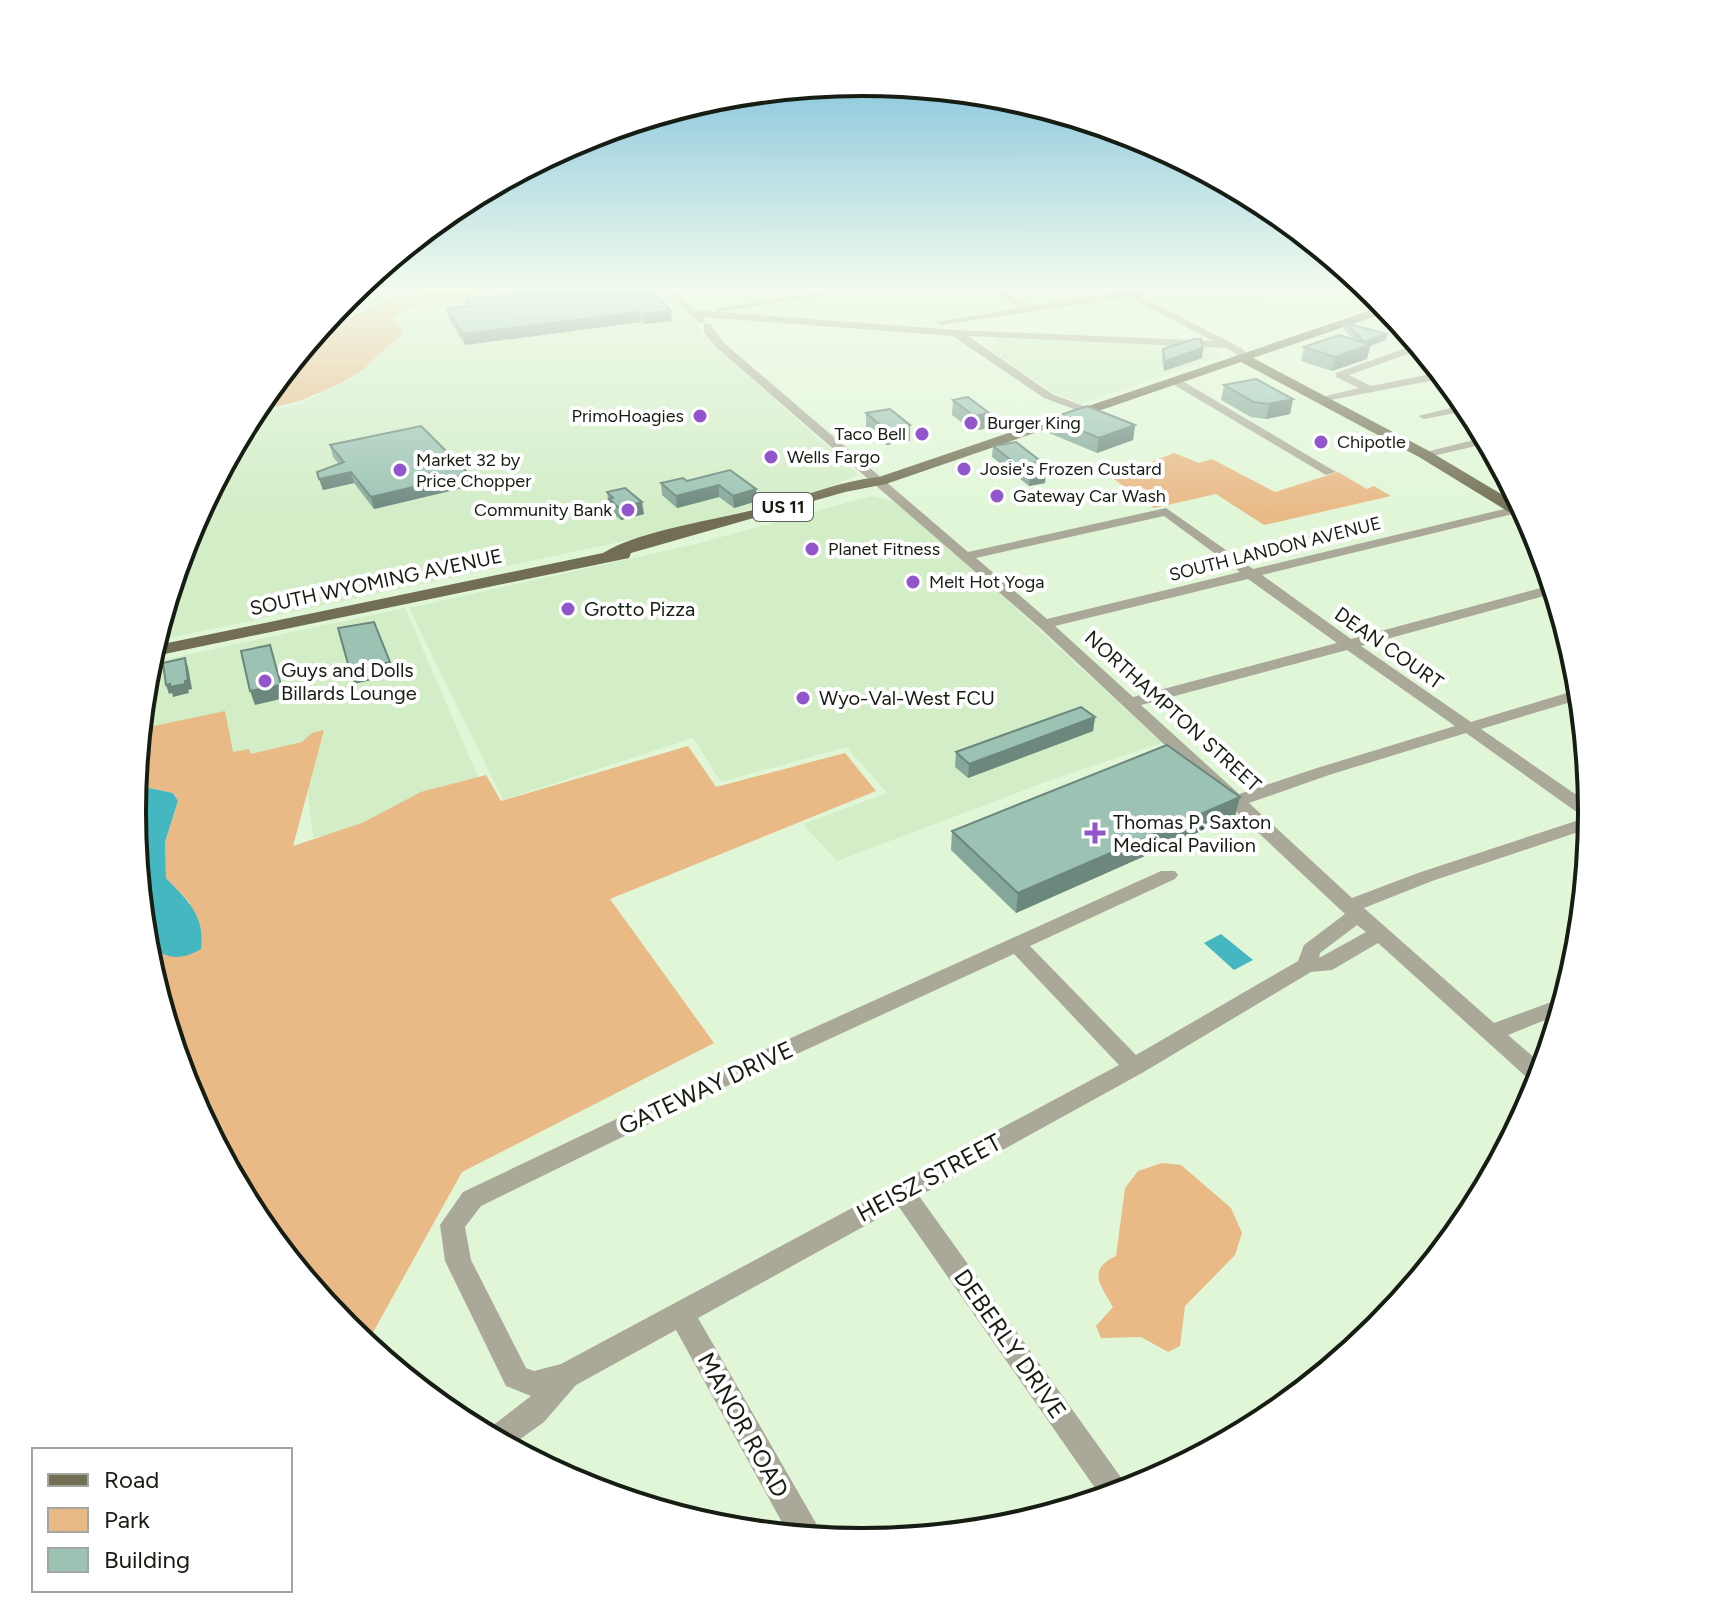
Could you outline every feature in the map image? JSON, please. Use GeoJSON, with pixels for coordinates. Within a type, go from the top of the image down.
{"type":"FeatureCollection","features":[{"type":"Feature","properties":{"kind":"main road","name":"SOUTH WYOMING AVENUE"},"geometry":{"type":"LineString","coordinates":[[165,649],[610,555],[645,552],[739,528],[869,489],[881,481],[1229,363]]}},
{"type":"Feature","properties":{"kind":"main road"},"geometry":{"type":"LineString","coordinates":[[1252,363],[1424,454],[1508,504]]}},
{"type":"Feature","properties":{"kind":"street","name":"NORTHAMPTON STREET"},"geometry":{"type":"LineString","coordinates":[[750,363],[800,405],[806,416],[1044,624],[1354,910],[1530,1067]]}},
{"type":"Feature","properties":{"kind":"street"},"geometry":{"type":"LineString","coordinates":[[999,363],[1048,396],[1087,411]]}},
{"type":"Feature","properties":{"kind":"street"},"geometry":{"type":"LineString","coordinates":[[1371,390],[1340,375],[1374,363]]}},
{"type":"Feature","properties":{"kind":"street"},"geometry":{"type":"LineString","coordinates":[[1320,399],[1431,377]]}},
{"type":"Feature","properties":{"kind":"street"},"geometry":{"type":"LineString","coordinates":[[1175,381],[1330,472]]}},
{"type":"Feature","properties":{"kind":"street"},"geometry":{"type":"LineString","coordinates":[[1424,416],[1454,410]]}},
{"type":"Feature","properties":{"kind":"street"},"geometry":{"type":"LineString","coordinates":[[1424,454],[1475,443]]}},
{"type":"Feature","properties":{"kind":"street","name":"DEAN COURT"},"geometry":{"type":"LineString","coordinates":[[967,556],[1166,512],[1578,804]]}},
{"type":"Feature","properties":{"kind":"street","name":"SOUTH LANDON AVENUE"},"geometry":{"type":"LineString","coordinates":[[1044,624],[1249,573],[1512,514]]}},
{"type":"Feature","properties":{"kind":"street"},"geometry":{"type":"LineString","coordinates":[[1131,703],[1543,592]]}},
{"type":"Feature","properties":{"kind":"street"},"geometry":{"type":"LineString","coordinates":[[1238,801],[1304,776],[1469,730],[1568,698]]}},
{"type":"Feature","properties":{"kind":"street","name":"HEISZ STREET"},"geometry":{"type":"LineString","coordinates":[[506,1433],[522,1424],[553,1396],[566,1376],[1134,1067],[1307,965],[1311,950],[1354,910],[1425,877],[1577,827]]}},
{"type":"Feature","properties":{"kind":"street","name":"GATEWAY DRIVE"},"geometry":{"type":"LineString","coordinates":[[566,1376],[534,1384],[516,1377],[458,1261],[452,1225],[472,1199],[717,1081],[1168,875]]}},
{"type":"Feature","properties":{"kind":"street"},"geometry":{"type":"LineString","coordinates":[[1307,965],[1325,965],[1380,933]]}},
{"type":"Feature","properties":{"kind":"street"},"geometry":{"type":"LineString","coordinates":[[1018,946],[1134,1067]]}},
{"type":"Feature","properties":{"kind":"street"},"geometry":{"type":"LineString","coordinates":[[1492,1032],[1550,1009]]}},
{"type":"Feature","properties":{"kind":"street","name":"DEBERLY DRIVE"},"geometry":{"type":"LineString","coordinates":[[904,1194],[1109,1483]]}},
{"type":"Feature","properties":{"kind":"street","name":"MANOR ROAD"},"geometry":{"type":"LineString","coordinates":[[681,1314],[800,1525]]}},
{"type":"Feature","properties":{"kind":"shaded area"},"geometry":{"type":"Polygon","coordinates":[[[366,363],[734,363],[857,473],[823,489],[680,529],[167,638],[184,582],[220,495],[270,410],[301,404],[361,371],[366,363]]]}},
{"type":"Feature","properties":{"kind":"shaded area"},"geometry":{"type":"Polygon","coordinates":[[[1009,363],[1200,363],[1080,404],[1053,392],[1009,363]]]}},
{"type":"Feature","properties":{"kind":"shaded area"},"geometry":{"type":"Polygon","coordinates":[[[871,496],[894,501],[951,549],[1162,743],[1056,778],[837,861],[803,824],[887,793],[847,747],[721,782],[693,738],[503,800],[409,608],[696,544],[871,496]]]}},
{"type":"Feature","properties":{"kind":"shaded area"},"geometry":{"type":"Polygon","coordinates":[[[405,608],[487,798],[313,838],[303,752],[216,773],[150,742],[163,660],[405,608]]]}},
{"type":"Feature","properties":{"kind":"green space"},"geometry":{"type":"Polygon","coordinates":[[[305,363],[370,363],[341,383],[300,401],[272,408],[305,363]]]}},
{"type":"Feature","properties":{"kind":"green space"},"geometry":{"type":"Polygon","coordinates":[[[1174,453],[1199,463],[1212,459],[1275,492],[1338,472],[1367,489],[1374,486],[1391,496],[1264,525],[1216,494],[1154,508],[1111,477],[1174,453]]]}},
{"type":"Feature","properties":{"kind":"green space"},"geometry":{"type":"Polygon","coordinates":[[[225,711],[233,752],[249,749],[251,754],[302,742],[312,733],[324,730],[293,846],[362,823],[421,792],[486,775],[501,801],[688,746],[716,787],[845,753],[876,791],[610,899],[714,1043],[462,1172],[372,1333],[324,1284],[267,1210],[220,1129],[184,1042],[159,945],[190,903],[166,878],[165,842],[178,801],[173,793],[147,788],[151,727],[225,711]]]}},
{"type":"Feature","properties":{"kind":"green space"},"geometry":{"type":"Polygon","coordinates":[[[1162,1163],[1181,1165],[1231,1208],[1242,1233],[1235,1255],[1185,1306],[1180,1346],[1168,1352],[1141,1337],[1101,1338],[1096,1326],[1113,1307],[1101,1285],[1099,1273],[1107,1261],[1116,1256],[1125,1188],[1138,1171],[1162,1163]]]}},
{"type":"Feature","properties":{"kind":"water"},"geometry":{"type":"Polygon","coordinates":[[[147,788],[173,793],[178,801],[165,842],[166,878],[193,909],[202,937],[201,949],[190,954],[172,957],[161,953],[148,859],[147,788]]]}},
{"type":"Feature","properties":{"kind":"water"},"geometry":{"type":"Polygon","coordinates":[[[1221,934],[1253,960],[1234,970],[1204,943],[1221,934]]]}},
{"type":"Feature","properties":{"kind":"building"},"geometry":{"type":"Polygon","coordinates":[[[1256,379],[1293,399],[1269,404],[1254,402],[1224,385],[1256,379]]]}},
{"type":"Feature","properties":{"kind":"building"},"geometry":{"type":"Polygon","coordinates":[[[968,397],[989,413],[974,416],[953,400],[968,397]]]}},
{"type":"Feature","properties":{"kind":"building"},"geometry":{"type":"Polygon","coordinates":[[[1087,406],[1135,425],[1099,438],[1051,418],[1087,406]]]}},
{"type":"Feature","properties":{"kind":"building"},"geometry":{"type":"Polygon","coordinates":[[[890,409],[910,425],[886,430],[866,413],[890,409]]]}},
{"type":"Feature","properties":{"kind":"building","name":"Market 32 by Price Chopper"},"geometry":{"type":"Polygon","coordinates":[[[421,426],[469,474],[371,497],[351,472],[319,479],[317,472],[344,462],[330,445],[421,426]]]}},
{"type":"Feature","properties":{"kind":"building"},"geometry":{"type":"Polygon","coordinates":[[[1016,442],[1042,462],[1035,463],[1046,471],[1030,475],[993,446],[1016,442]]]}},
{"type":"Feature","properties":{"kind":"building"},"geometry":{"type":"Polygon","coordinates":[[[730,470],[756,489],[733,496],[719,485],[676,496],[661,483],[683,478],[687,481],[730,470]]]}},
{"type":"Feature","properties":{"kind":"building"},"geometry":{"type":"Polygon","coordinates":[[[625,488],[642,502],[619,508],[609,499],[613,498],[607,492],[625,488]]]}},
{"type":"Feature","properties":{"kind":"building"},"geometry":{"type":"Polygon","coordinates":[[[374,622],[390,662],[350,671],[338,628],[374,622]]]}},
{"type":"Feature","properties":{"kind":"building","name":"Guys and Dolls Billards Lounge"},"geometry":{"type":"Polygon","coordinates":[[[270,645],[281,685],[250,691],[241,651],[270,645]]]}},
{"type":"Feature","properties":{"kind":"building"},"geometry":{"type":"Polygon","coordinates":[[[185,658],[188,680],[185,684],[166,685],[163,663],[185,658]]]}},
{"type":"Feature","properties":{"kind":"building"},"geometry":{"type":"Polygon","coordinates":[[[1081,707],[1095,717],[969,764],[956,752],[1081,707]]]}},
{"type":"Feature","properties":{"kind":"building","name":"Thomas P. Saxton Medical Pavilion"},"geometry":{"type":"Polygon","coordinates":[[[1167,745],[1240,797],[1018,893],[952,831],[1167,745]]]}},
{"type":"Feature","properties":{"kind":"place","name":"PrimoHoagies"},"geometry":{"type":"Point","coordinates":[700,416]}},
{"type":"Feature","properties":{"kind":"place","name":"Burger King"},"geometry":{"type":"Point","coordinates":[971,423]}},
{"type":"Feature","properties":{"kind":"place","name":"Taco Bell"},"geometry":{"type":"Point","coordinates":[922,434]}},
{"type":"Feature","properties":{"kind":"place","name":"Chipotle"},"geometry":{"type":"Point","coordinates":[1321,442]}},
{"type":"Feature","properties":{"kind":"place","name":"Wells Fargo"},"geometry":{"type":"Point","coordinates":[771,457]}},
{"type":"Feature","properties":{"kind":"place","name":"Josie's Frozen Custard"},"geometry":{"type":"Point","coordinates":[964,469]}},
{"type":"Feature","properties":{"kind":"place","name":"Market 32 by Price Chopper"},"geometry":{"type":"Point","coordinates":[400,470]}},
{"type":"Feature","properties":{"kind":"place","name":"Gateway Car Wash"},"geometry":{"type":"Point","coordinates":[997,496]}},
{"type":"Feature","properties":{"kind":"place","name":"Community Bank"},"geometry":{"type":"Point","coordinates":[628,510]}},
{"type":"Feature","properties":{"kind":"place","name":"Planet Fitness"},"geometry":{"type":"Point","coordinates":[812,549]}},
{"type":"Feature","properties":{"kind":"place","name":"Melt Hot Yoga"},"geometry":{"type":"Point","coordinates":[913,582]}},
{"type":"Feature","properties":{"kind":"place","name":"Grotto Pizza"},"geometry":{"type":"Point","coordinates":[568,609]}},
{"type":"Feature","properties":{"kind":"place","name":"Guys and Dolls Billards Lounge"},"geometry":{"type":"Point","coordinates":[265,681]}},
{"type":"Feature","properties":{"kind":"place","name":"Wyo-Val-West FCU"},"geometry":{"type":"Point","coordinates":[803,698]}},
{"type":"Feature","properties":{"kind":"place","name":"Thomas P. Saxton Medical Pavilion"},"geometry":{"type":"Point","coordinates":[1095,833]}}]}
